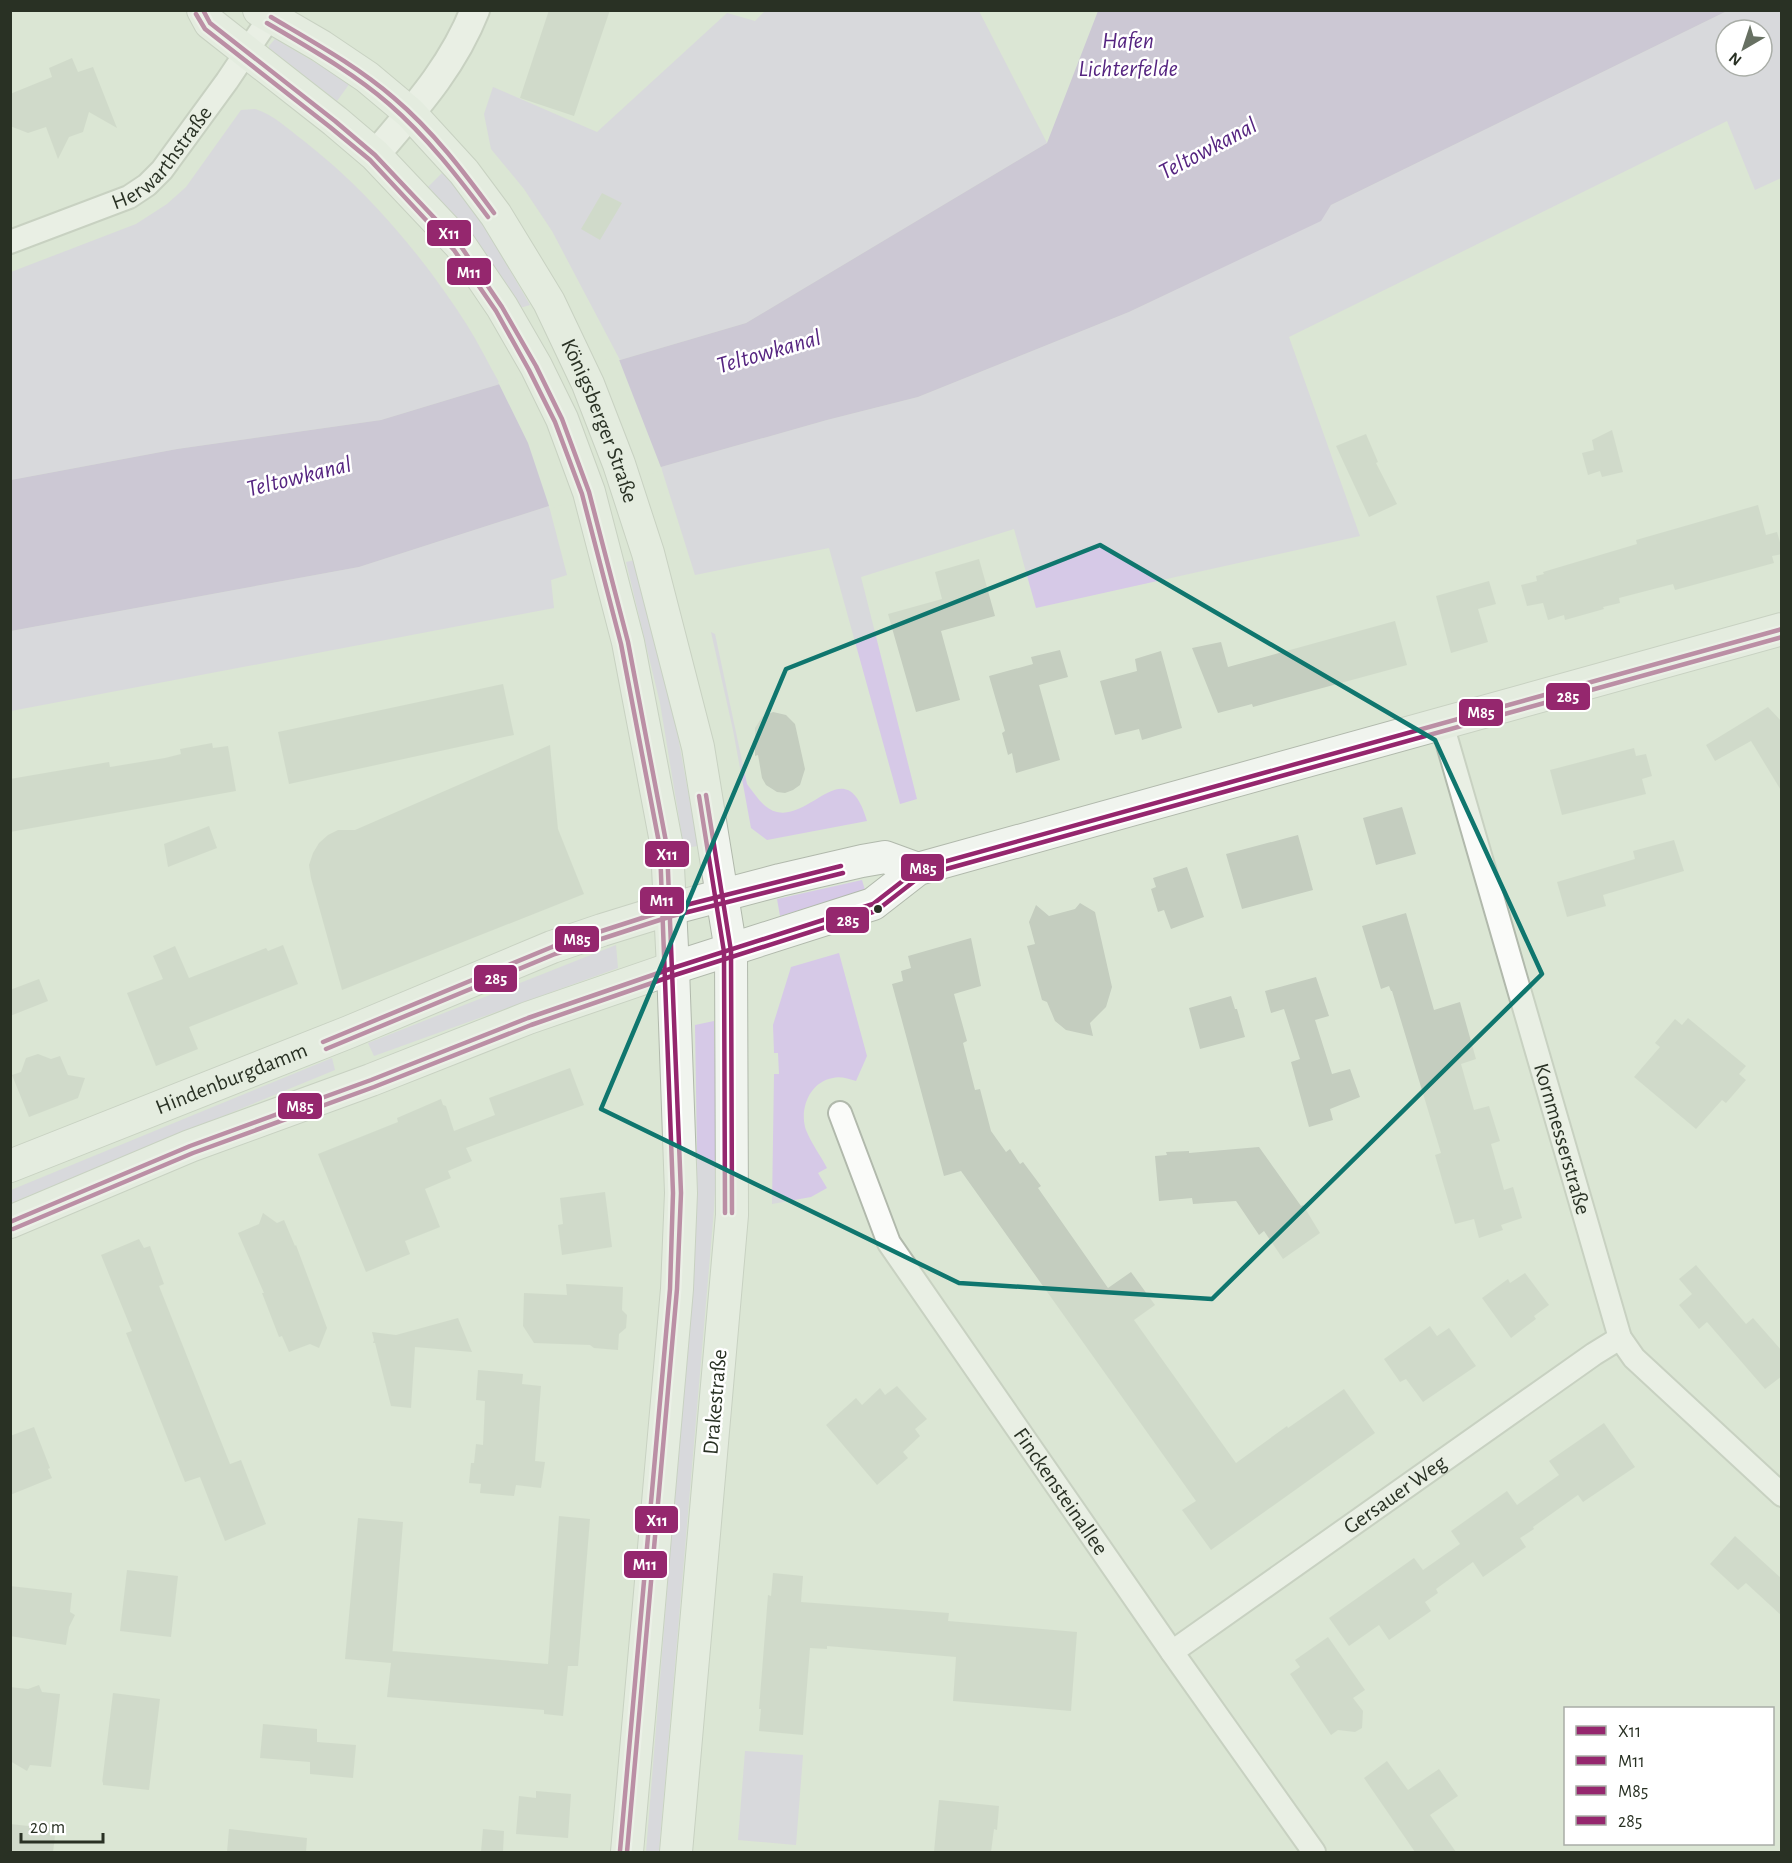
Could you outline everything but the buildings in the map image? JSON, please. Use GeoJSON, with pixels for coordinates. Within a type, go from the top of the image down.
{"type":"FeatureCollection","features":[{"type":"Feature","properties":{"kind":"main road","name":"Königsberger Straße"},"geometry":{"type":"LineString","coordinates":[[203,10],[210,23],[375,155],[460,245],[507,314],[536,366],[562,420],[589,492],[628,642],[667,847],[674,968]]}},
{"type":"Feature","properties":{"kind":"main road","name":"Königsberger Straße"},"geometry":{"type":"LineString","coordinates":[[264,14],[321,46],[368,77],[410,113],[464,172],[496,215],[549,302],[588,384],[619,464],[648,554],[698,747],[731,951]]}},
{"type":"Feature","properties":{"kind":"main road"},"geometry":{"type":"LineString","coordinates":[[10,1222],[190,1146],[371,1080],[528,1017],[873,904],[918,869],[1782,629]]}},
{"type":"Feature","properties":{"kind":"main road","name":"Hindenburgdamm"},"geometry":{"type":"LineString","coordinates":[[10,1166],[349,1032],[552,947],[670,909],[780,880],[885,857],[918,869]]}},
{"type":"Feature","properties":{"kind":"main road","name":"Drakestraße"},"geometry":{"type":"LineString","coordinates":[[676,1852],[732,1215],[731,951]]}},
{"type":"Feature","properties":{"kind":"main road"},"geometry":{"type":"LineString","coordinates":[[627,1852],[677,1289],[681,1193],[674,968]]}},
{"type":"Feature","properties":{"kind":"street"},"geometry":{"type":"LineString","coordinates":[[375,155],[447,66],[466,34],[475,10]]}},
{"type":"Feature","properties":{"kind":"street","name":"Herwarthstraße"},"geometry":{"type":"LineString","coordinates":[[10,242],[129,197],[147,185],[162,170],[248,52],[264,14]]}},
{"type":"Feature","properties":{"kind":"street","name":"Kornmesserstraße"},"geometry":{"type":"LineString","coordinates":[[1443,724],[1620,1338],[1634,1358],[1782,1495]]}},
{"type":"Feature","properties":{"kind":"street","name":"Finckensteinallee"},"geometry":{"type":"LineString","coordinates":[[840,1113],[889,1243],[1172,1652],[1314,1852]]}},
{"type":"Feature","properties":{"kind":"street","name":"Gersauer Weg"},"geometry":{"type":"LineString","coordinates":[[1172,1652],[1620,1338]]}},
{"type":"Feature","properties":{"kind":"highlighted area"},"geometry":{"type":"Polygon","coordinates":[[[1100,545],[1435,740],[1542,974],[1212,1299],[959,1283],[601,1109],[786,669],[1100,545]]]}},
{"type":"Feature","properties":{"kind":"shaded area"},"geometry":{"type":"Polygon","coordinates":[[[766,10],[979,11],[1047,143],[746,323],[620,360],[552,231],[524,189],[491,149],[484,114],[493,87],[597,132],[727,13],[755,21],[766,10]]]}},
{"type":"Feature","properties":{"kind":"shaded area"},"geometry":{"type":"Polygon","coordinates":[[[1727,11],[1781,11],[1781,178],[1755,190],[1727,121],[1289,337],[1360,536],[1036,608],[1014,529],[861,577],[917,799],[900,804],[829,548],[695,575],[661,467],[918,397],[1129,312],[1320,221],[1331,205],[1727,11]]]}},
{"type":"Feature","properties":{"kind":"shaded area"},"geometry":{"type":"Polygon","coordinates":[[[275,39],[350,83],[337,101],[269,48],[275,39]]]}},
{"type":"Feature","properties":{"kind":"shaded area"},"geometry":{"type":"Polygon","coordinates":[[[255,109],[281,123],[328,160],[393,226],[450,299],[500,384],[381,420],[177,449],[11,480],[11,272],[136,224],[167,204],[186,187],[241,110],[255,109]]]}},
{"type":"Feature","properties":{"kind":"shaded area"},"geometry":{"type":"Polygon","coordinates":[[[445,170],[485,227],[530,305],[520,308],[477,245],[428,187],[445,170]]]}},
{"type":"Feature","properties":{"kind":"shaded area"},"geometry":{"type":"Polygon","coordinates":[[[549,506],[567,575],[551,580],[554,608],[11,711],[11,631],[359,567],[549,506]]]}},
{"type":"Feature","properties":{"kind":"shaded area"},"geometry":{"type":"Polygon","coordinates":[[[635,560],[672,704],[698,846],[684,848],[660,703],[626,562],[635,560]]]}},
{"type":"Feature","properties":{"kind":"shaded area"},"geometry":{"type":"Polygon","coordinates":[[[711,632],[715,634],[747,784],[760,801],[777,812],[790,812],[839,789],[849,791],[859,801],[867,821],[767,840],[751,828],[733,730],[711,632]]]}},
{"type":"Feature","properties":{"kind":"shaded area"},"geometry":{"type":"Polygon","coordinates":[[[862,880],[865,890],[780,916],[777,899],[862,880]]]}},
{"type":"Feature","properties":{"kind":"shaded area"},"geometry":{"type":"Polygon","coordinates":[[[616,945],[618,968],[374,1056],[368,1043],[616,945]]]}},
{"type":"Feature","properties":{"kind":"shaded area"},"geometry":{"type":"Polygon","coordinates":[[[839,953],[867,1056],[856,1081],[839,1077],[825,1081],[812,1091],[805,1106],[806,1130],[827,1168],[818,1173],[827,1188],[811,1197],[772,1204],[774,1074],[779,1074],[778,1053],[774,1053],[773,1025],[791,967],[839,953]]]}},
{"type":"Feature","properties":{"kind":"shaded area"},"geometry":{"type":"Polygon","coordinates":[[[714,1021],[717,1152],[714,1209],[659,1852],[646,1852],[694,1258],[697,1153],[695,1025],[714,1021]]]}},
{"type":"Feature","properties":{"kind":"shaded area"},"geometry":{"type":"Polygon","coordinates":[[[332,1058],[335,1070],[11,1203],[11,1190],[332,1058]]]}},
{"type":"Feature","properties":{"kind":"shaded area"},"geometry":{"type":"Polygon","coordinates":[[[745,1751],[803,1755],[796,1845],[738,1840],[745,1751]]]}},
{"type":"Feature","properties":{"kind":"water"},"geometry":{"type":"Polygon","coordinates":[[[1098,11],[1727,11],[1331,205],[1321,221],[1129,312],[918,397],[661,467],[549,506],[359,567],[11,631],[11,480],[177,449],[381,420],[500,384],[620,360],[746,323],[1047,143],[1098,11]]]}},
{"type":"Feature","properties":{"kind":"pier"},"geometry":{"type":"Polygon","coordinates":[[[618,357],[662,470],[550,509],[528,443],[498,382],[618,357]]]}},
{"type":"Feature","properties":{"kind":"transit line","name":"X11"},"geometry":{"type":"LineString","coordinates":[[203,10],[210,23],[375,155],[460,245],[502,307],[536,366],[562,419],[589,492],[628,642],[667,847],[681,1193],[677,1289],[627,1852]]}},
{"type":"Feature","properties":{"kind":"transit line","name":"M11"},"geometry":{"type":"LineString","coordinates":[[196,14],[205,29],[370,160],[454,250],[496,311],[555,422],[582,494],[621,644],[660,848],[673,1193],[670,1289],[620,1851]]}},
{"type":"Feature","properties":{"kind":"transit line","name":"X11"},"geometry":{"type":"LineString","coordinates":[[271,17],[350,65],[394,98],[435,138],[494,213]]}},
{"type":"Feature","properties":{"kind":"transit line","name":"M11"},"geometry":{"type":"LineString","coordinates":[[267,23],[345,71],[389,104],[454,172],[488,217]]}},
{"type":"Feature","properties":{"kind":"transit line","name":"M85"},"geometry":{"type":"LineString","coordinates":[[10,1222],[190,1146],[371,1080],[528,1018],[673,968],[873,904],[918,869],[1782,629]]}},
{"type":"Feature","properties":{"kind":"transit line","name":"285"},"geometry":{"type":"LineString","coordinates":[[13,1229],[193,1153],[374,1087],[531,1025],[675,975],[876,911],[921,876],[1782,637]]}},
{"type":"Feature","properties":{"kind":"transit line","name":"X11"},"geometry":{"type":"LineString","coordinates":[[706,795],[731,951],[732,1213]]}},
{"type":"Feature","properties":{"kind":"transit line","name":"M11"},"geometry":{"type":"LineString","coordinates":[[699,796],[724,952],[725,1213]]}},
{"type":"Feature","properties":{"kind":"transit line","name":"M85"},"geometry":{"type":"LineString","coordinates":[[323,1042],[552,947],[670,909],[841,866]]}},
{"type":"Feature","properties":{"kind":"transit line","name":"285"},"geometry":{"type":"LineString","coordinates":[[326,1049],[555,954],[672,916],[843,873]]}},
{"type":"Feature","properties":{"kind":"water label","name":"Hafen Lichterfelde"},"geometry":{"type":"Point","coordinates":[1128,55]}},
{"type":"Feature","properties":{"kind":"water label","name":"Teltowkanal"},"geometry":{"type":"Point","coordinates":[1208,149]}},
{"type":"Feature","properties":{"kind":"water label","name":"Teltowkanal"},"geometry":{"type":"Point","coordinates":[769,352]}},
{"type":"Feature","properties":{"kind":"water label","name":"Teltowkanal"},"geometry":{"type":"Point","coordinates":[299,477]}}]}
